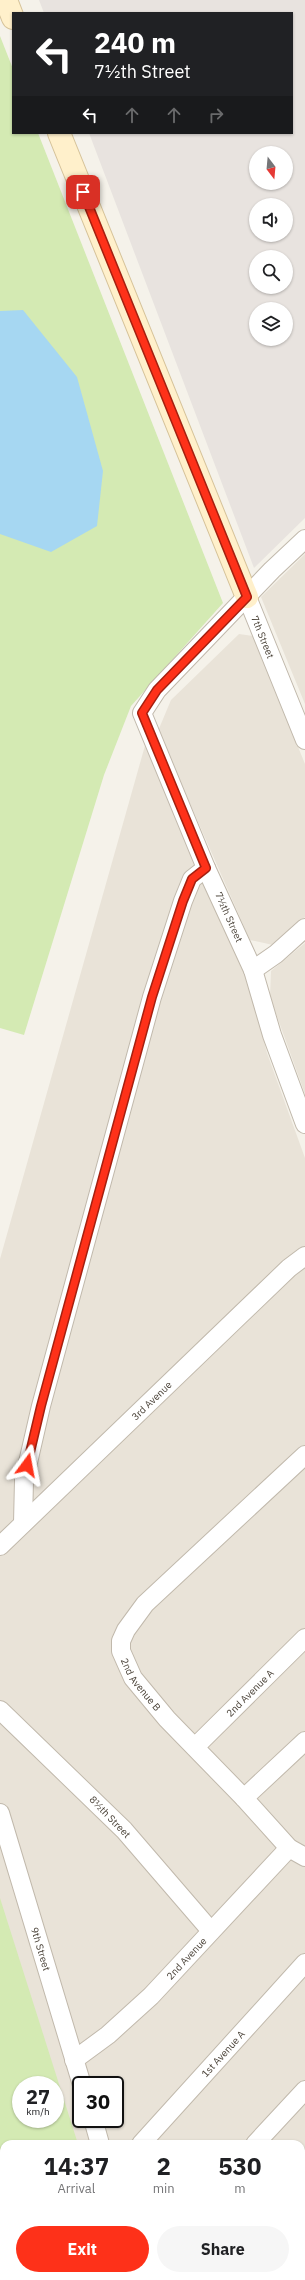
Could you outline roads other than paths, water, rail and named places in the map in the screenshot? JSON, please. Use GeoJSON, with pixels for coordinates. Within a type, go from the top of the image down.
{"type":"FeatureCollection","features":[{"type":"Feature","properties":{"kind":"street"},"geometry":{"type":"LineString","coordinates":[[6,0],[12,15]]}},
{"type":"Feature","properties":{"kind":"street","name":"7th Street"},"geometry":{"type":"LineString","coordinates":[[59,134],[305,740]]}},
{"type":"Feature","properties":{"kind":"street"},"geometry":{"type":"LineString","coordinates":[[247,597],[272,570],[305,539]]}},
{"type":"Feature","properties":{"kind":"street","name":"7½th Street"},"geometry":{"type":"LineString","coordinates":[[247,597],[157,690],[142,713],[206,868],[252,970],[272,1035],[305,1124]]}},
{"type":"Feature","properties":{"kind":"street"},"geometry":{"type":"LineString","coordinates":[[23,1523],[24,1480],[41,1406],[152,997],[183,901],[192,879],[206,868]]}},
{"type":"Feature","properties":{"kind":"street"},"geometry":{"type":"LineString","coordinates":[[252,970],[276,954],[305,928]]}},
{"type":"Feature","properties":{"kind":"street","name":"3rd Avenue"},"geometry":{"type":"LineString","coordinates":[[0,1546],[289,1268],[305,1256]]}},
{"type":"Feature","properties":{"kind":"street","name":"2nd Avenue B"},"geometry":{"type":"LineString","coordinates":[[305,1455],[145,1604],[126,1630],[121,1641],[121,1651],[133,1678],[167,1719],[244,1798],[289,1848],[305,1857]]}},
{"type":"Feature","properties":{"kind":"street","name":"2nd Avenue A"},"geometry":{"type":"LineString","coordinates":[[194,1748],[305,1638]]}},
{"type":"Feature","properties":{"kind":"street","name":"8½th Street"},"geometry":{"type":"LineString","coordinates":[[0,1710],[124,1830],[211,1932]]}},
{"type":"Feature","properties":{"kind":"street"},"geometry":{"type":"LineString","coordinates":[[244,1798],[305,1741]]}},
{"type":"Feature","properties":{"kind":"street","name":"9th Street"},"geometry":{"type":"LineString","coordinates":[[0,1813],[79,2076]]}},
{"type":"Feature","properties":{"kind":"street","name":"2nd Avenue"},"geometry":{"type":"LineString","coordinates":[[74,2060],[108,2034],[151,1996],[289,1848]]}},
{"type":"Feature","properties":{"kind":"street","name":"1st Avenue A"},"geometry":{"type":"LineString","coordinates":[[145,2140],[305,1963]]}},
{"type":"Feature","properties":{"kind":"street"},"geometry":{"type":"LineString","coordinates":[[259,2140],[305,2090]]}},
{"type":"Feature","properties":{"kind":"street"},"geometry":{"type":"LineString","coordinates":[[96,2128],[99,2140]]}},
{"type":"Feature","properties":{"kind":"water"},"geometry":{"type":"Polygon","coordinates":[[[23,310],[77,377],[103,471],[97,526],[51,552],[0,534],[0,311],[23,310]]]}}]}
